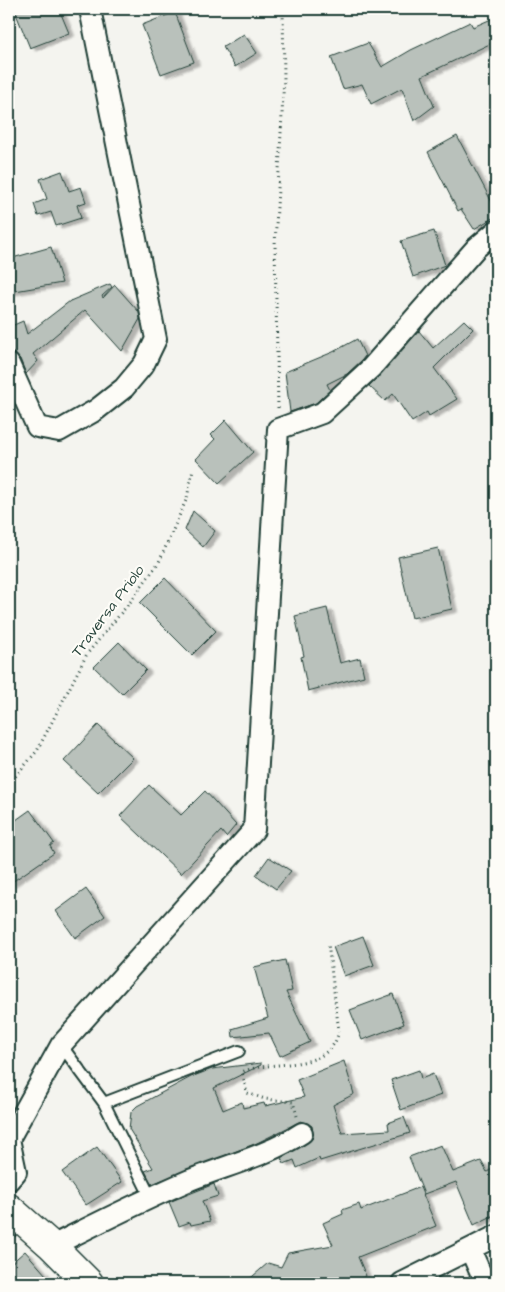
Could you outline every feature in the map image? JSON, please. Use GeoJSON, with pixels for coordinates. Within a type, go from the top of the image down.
{"type":"FeatureCollection","features":[{"type":"Feature","properties":{"kind":"main road"},"geometry":{"type":"LineString","coordinates":[[13,1220],[52,1246],[88,1283]]}},
{"type":"Feature","properties":{"kind":"street"},"geometry":{"type":"LineString","coordinates":[[9,364],[37,427],[59,430],[96,410],[124,388],[144,364],[156,339],[90,9]]}},
{"type":"Feature","properties":{"kind":"street"},"geometry":{"type":"LineString","coordinates":[[9,1180],[16,1172],[9,1139],[62,1045],[254,830],[278,428],[322,413],[371,368],[476,248],[496,231]]}},
{"type":"Feature","properties":{"kind":"street"},"geometry":{"type":"LineString","coordinates":[[52,1246],[191,1180],[257,1157],[285,1144],[302,1133]]}},
{"type":"Feature","properties":{"kind":"street"},"geometry":{"type":"LineString","coordinates":[[402,1283],[496,1236]]}},
{"type":"Feature","properties":{"kind":"street"},"geometry":{"type":"LineString","coordinates":[[470,1249],[485,1283]]}},
{"type":"Feature","properties":{"kind":"lane"},"geometry":{"type":"LineString","coordinates":[[62,1045],[104,1103],[151,1198]]}},
{"type":"Feature","properties":{"kind":"lane"},"geometry":{"type":"LineString","coordinates":[[104,1103],[239,1051]]}},
{"type":"Feature","properties":{"kind":"path"},"geometry":{"type":"LineString","coordinates":[[278,428],[275,245],[284,77],[283,9]]}},
{"type":"Feature","properties":{"kind":"path","name":"Traversa Priolo"},"geometry":{"type":"LineString","coordinates":[[9,784],[37,751],[87,654],[131,601],[159,562],[187,498],[193,469]]}},
{"type":"Feature","properties":{"kind":"path"},"geometry":{"type":"LineString","coordinates":[[302,1133],[293,1102],[265,1099],[247,1094],[242,1072],[255,1066],[292,1065],[321,1056],[336,1043],[339,1032],[328,943]]}},
{"type":"Feature","properties":{"kind":"building"},"geometry":{"type":"Polygon","coordinates":[[[14,9],[59,9],[69,33],[30,48],[14,9]]]}},
{"type":"Feature","properties":{"kind":"building"},"geometry":{"type":"Polygon","coordinates":[[[175,12],[194,62],[161,74],[142,25],[175,12]]]}},
{"type":"Feature","properties":{"kind":"building"},"geometry":{"type":"Polygon","coordinates":[[[496,17],[496,41],[422,76],[434,106],[414,121],[402,88],[371,104],[362,84],[343,89],[331,57],[368,43],[382,67],[411,50],[470,22],[473,27],[496,17]]]}},
{"type":"Feature","properties":{"kind":"building"},"geometry":{"type":"Polygon","coordinates":[[[244,34],[257,53],[235,67],[223,47],[244,34]]]}},
{"type":"Feature","properties":{"kind":"building"},"geometry":{"type":"Polygon","coordinates":[[[457,136],[496,210],[496,216],[474,229],[461,209],[458,211],[428,152],[457,136]]]}},
{"type":"Feature","properties":{"kind":"building"},"geometry":{"type":"Polygon","coordinates":[[[62,171],[69,191],[81,187],[86,202],[77,205],[81,218],[56,226],[51,212],[38,216],[34,204],[47,199],[40,179],[62,171]]]}},
{"type":"Feature","properties":{"kind":"building"},"geometry":{"type":"Polygon","coordinates":[[[434,231],[445,265],[413,277],[401,241],[434,231]]]}},
{"type":"Feature","properties":{"kind":"building"},"geometry":{"type":"Polygon","coordinates":[[[51,247],[62,283],[9,292],[9,259],[51,247]]]}},
{"type":"Feature","properties":{"kind":"building"},"geometry":{"type":"Polygon","coordinates":[[[110,284],[112,287],[102,296],[103,298],[115,285],[139,312],[140,319],[122,351],[85,310],[33,354],[38,361],[26,374],[20,359],[9,349],[9,327],[23,321],[27,334],[70,301],[110,284]]]}},
{"type":"Feature","properties":{"kind":"building"},"geometry":{"type":"Polygon","coordinates":[[[464,320],[473,329],[434,368],[457,399],[429,416],[427,412],[412,422],[393,394],[385,401],[369,386],[419,331],[433,348],[464,320]]]}},
{"type":"Feature","properties":{"kind":"building"},"geometry":{"type":"Polygon","coordinates":[[[357,339],[365,356],[362,360],[347,374],[327,384],[330,390],[316,403],[290,412],[285,372],[333,352],[357,339]]]}},
{"type":"Feature","properties":{"kind":"building"},"geometry":{"type":"Polygon","coordinates":[[[226,420],[253,452],[219,483],[196,459],[215,439],[211,435],[226,420]]]}},
{"type":"Feature","properties":{"kind":"building"},"geometry":{"type":"Polygon","coordinates":[[[193,511],[215,531],[203,547],[185,530],[193,511]]]}},
{"type":"Feature","properties":{"kind":"building"},"geometry":{"type":"Polygon","coordinates":[[[438,548],[452,609],[412,618],[398,557],[438,548]]]}},
{"type":"Feature","properties":{"kind":"building"},"geometry":{"type":"Polygon","coordinates":[[[165,578],[216,631],[192,655],[140,603],[165,578]]]}},
{"type":"Feature","properties":{"kind":"building"},"geometry":{"type":"Polygon","coordinates":[[[327,608],[340,663],[360,658],[364,676],[308,691],[301,657],[304,656],[295,616],[327,608]]]}},
{"type":"Feature","properties":{"kind":"building"},"geometry":{"type":"Polygon","coordinates":[[[119,642],[146,670],[122,694],[94,667],[119,642]]]}},
{"type":"Feature","properties":{"kind":"building"},"geometry":{"type":"Polygon","coordinates":[[[98,725],[133,758],[98,793],[64,761],[98,725]]]}},
{"type":"Feature","properties":{"kind":"building"},"geometry":{"type":"Polygon","coordinates":[[[149,785],[181,815],[205,791],[236,825],[226,837],[221,831],[181,874],[120,816],[149,785]]]}},
{"type":"Feature","properties":{"kind":"building"},"geometry":{"type":"Polygon","coordinates":[[[30,810],[54,843],[50,846],[54,853],[9,884],[9,825],[30,810]]]}},
{"type":"Feature","properties":{"kind":"building"},"geometry":{"type":"Polygon","coordinates":[[[269,857],[291,871],[276,889],[256,875],[269,857]]]}},
{"type":"Feature","properties":{"kind":"building"},"geometry":{"type":"Polygon","coordinates":[[[86,889],[105,916],[75,938],[56,911],[86,889]]]}},
{"type":"Feature","properties":{"kind":"building"},"geometry":{"type":"Polygon","coordinates":[[[363,936],[374,965],[344,976],[333,947],[363,936]]]}},
{"type":"Feature","properties":{"kind":"building"},"geometry":{"type":"Polygon","coordinates":[[[285,960],[292,991],[286,992],[310,1042],[280,1056],[269,1033],[233,1037],[232,1029],[268,1018],[254,967],[285,960]]]}},
{"type":"Feature","properties":{"kind":"building"},"geometry":{"type":"Polygon","coordinates":[[[393,994],[404,1024],[362,1040],[350,1010],[393,994]]]}},
{"type":"Feature","properties":{"kind":"building"},"geometry":{"type":"Polygon","coordinates":[[[344,1061],[354,1094],[333,1105],[342,1133],[389,1130],[388,1123],[404,1117],[410,1133],[320,1161],[319,1158],[297,1168],[294,1160],[284,1164],[282,1158],[313,1138],[312,1126],[301,1121],[257,1143],[152,1184],[145,1171],[153,1168],[129,1129],[131,1112],[137,1106],[191,1077],[212,1069],[261,1063],[261,1065],[214,1088],[223,1110],[242,1102],[243,1108],[264,1103],[265,1106],[304,1097],[297,1080],[344,1061]]]}},
{"type":"Feature","properties":{"kind":"building"},"geometry":{"type":"Polygon","coordinates":[[[419,1070],[421,1079],[433,1074],[441,1095],[401,1110],[391,1080],[419,1070]]]}},
{"type":"Feature","properties":{"kind":"building"},"geometry":{"type":"Polygon","coordinates":[[[441,1145],[453,1172],[481,1161],[487,1172],[496,1167],[496,1214],[474,1225],[456,1182],[424,1194],[409,1157],[441,1145]]]}},
{"type":"Feature","properties":{"kind":"building"},"geometry":{"type":"Polygon","coordinates":[[[97,1147],[122,1182],[86,1205],[62,1172],[97,1147]]]}},
{"type":"Feature","properties":{"kind":"building"},"geometry":{"type":"Polygon","coordinates":[[[214,1184],[218,1196],[202,1201],[210,1221],[191,1225],[190,1222],[179,1226],[169,1202],[214,1184]]]}},
{"type":"Feature","properties":{"kind":"building"},"geometry":{"type":"Polygon","coordinates":[[[420,1187],[436,1226],[358,1257],[366,1276],[351,1283],[245,1283],[268,1263],[281,1267],[288,1253],[333,1245],[323,1223],[343,1214],[342,1210],[359,1204],[361,1210],[420,1187]]]}},
{"type":"Feature","properties":{"kind":"building"},"geometry":{"type":"Polygon","coordinates":[[[25,1251],[53,1283],[9,1283],[9,1265],[25,1251]]]}}]}
